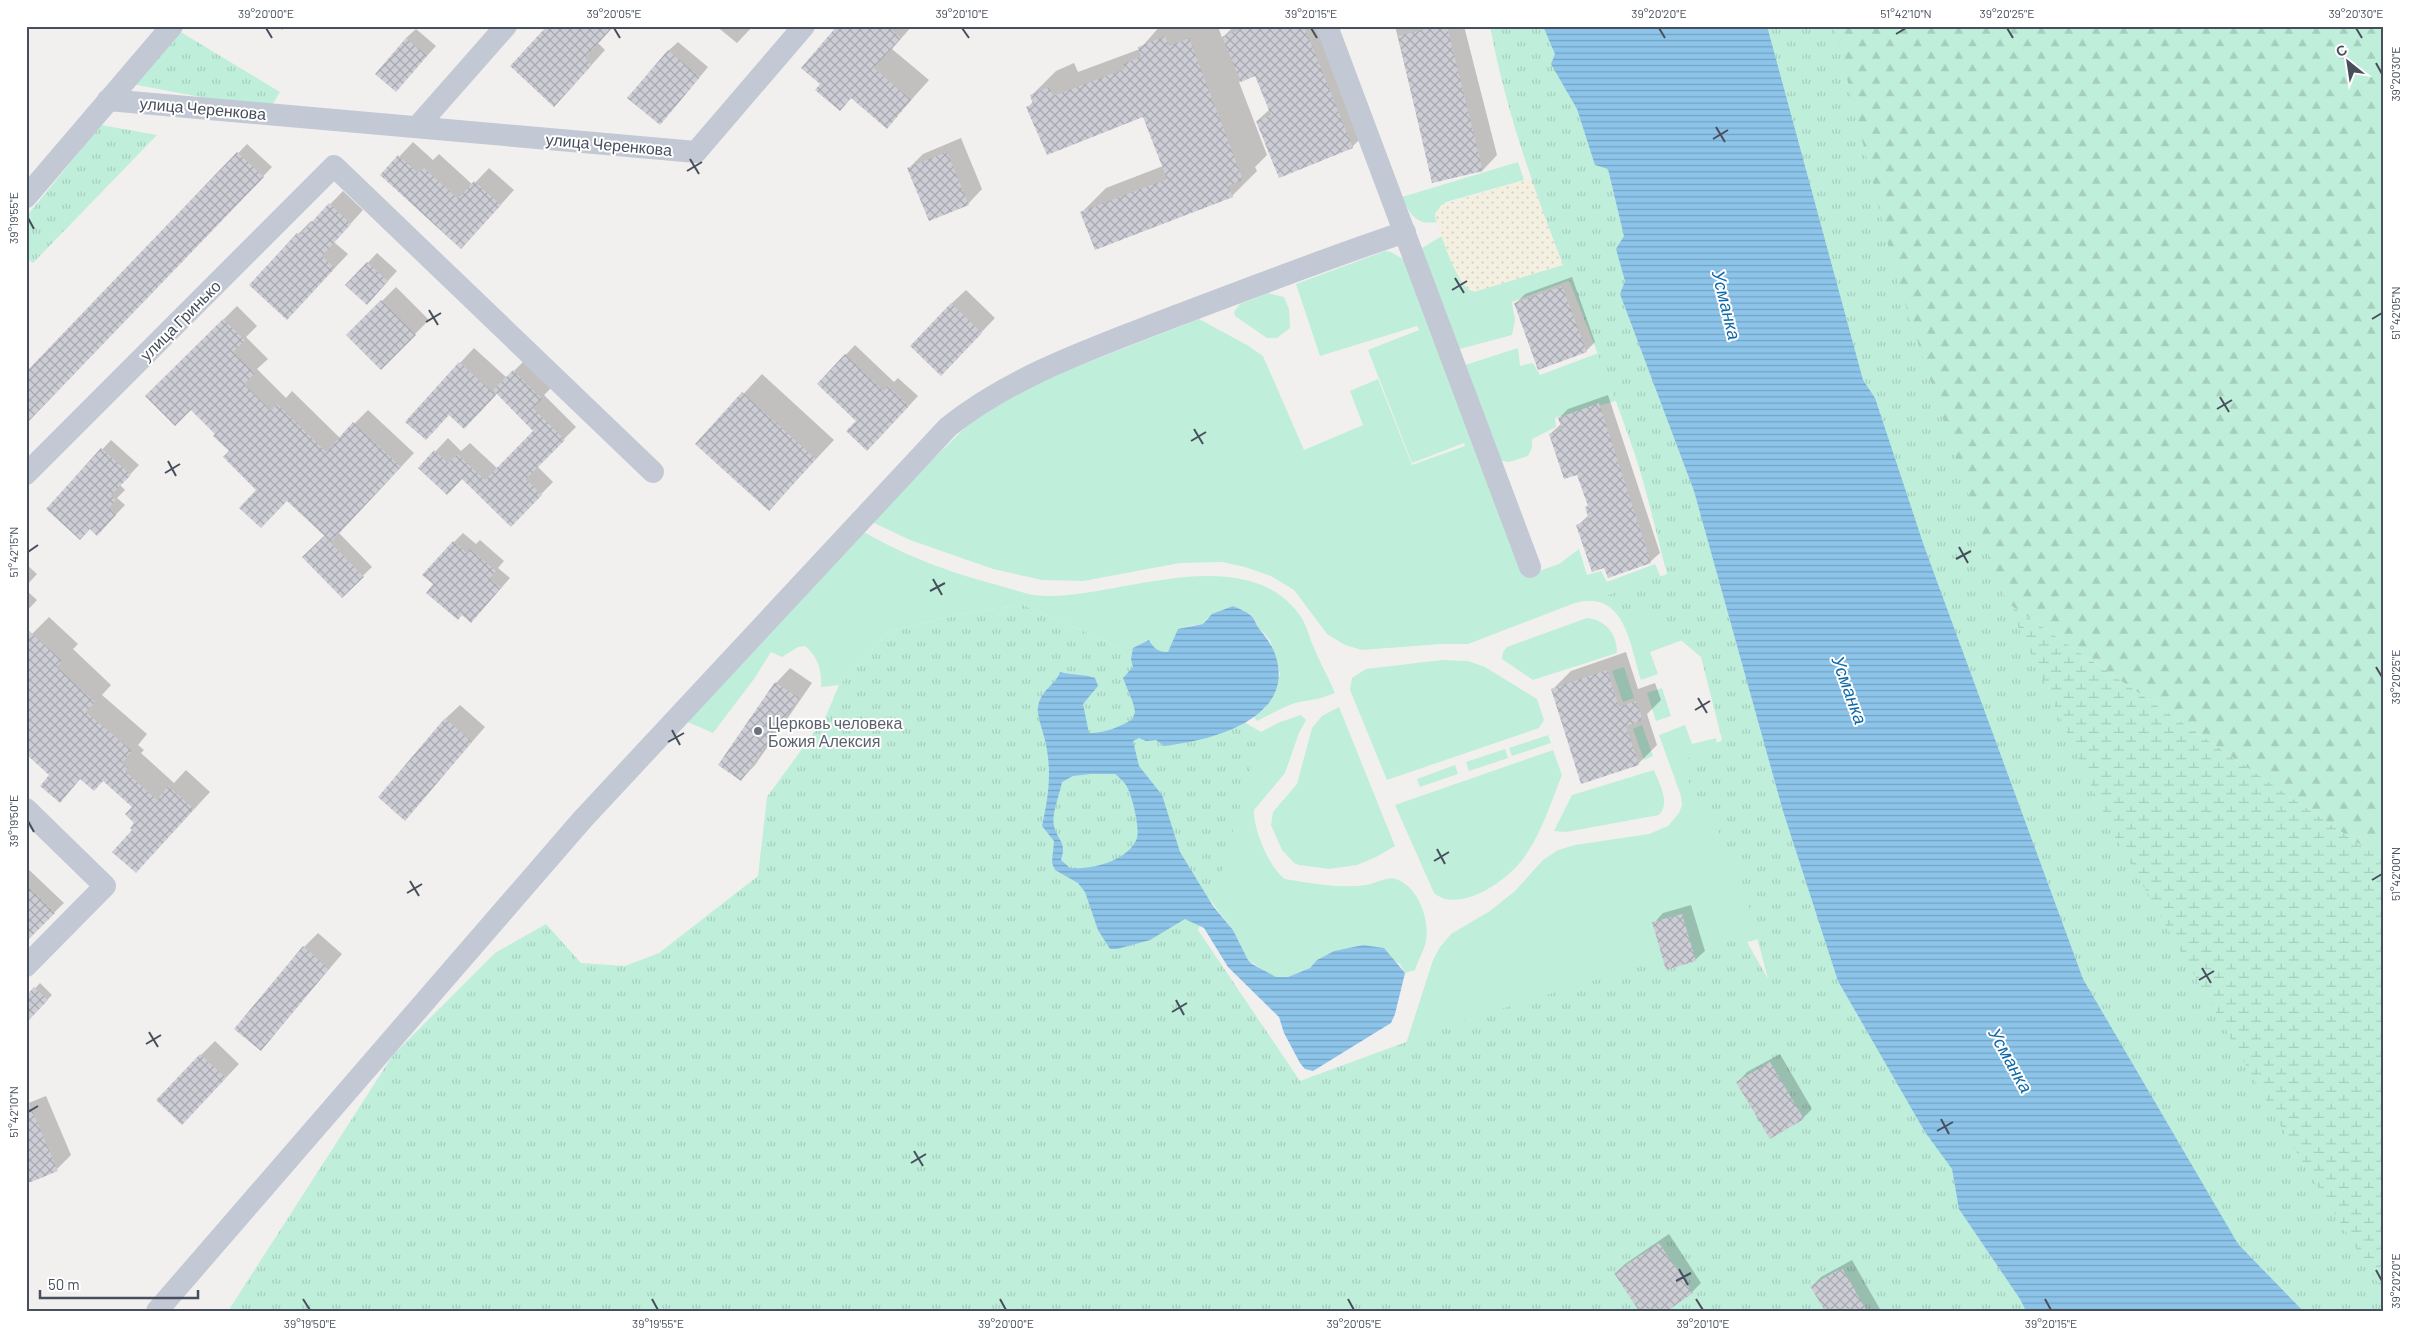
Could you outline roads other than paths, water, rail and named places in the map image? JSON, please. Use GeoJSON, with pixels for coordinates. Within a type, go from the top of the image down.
{"type":"FeatureCollection","features":[{"type":"Feature","properties":{"kind":"street","name":"улица Черенкова"},"geometry":{"type":"LineString","coordinates":[[26,198],[172,26]]}},
{"type":"Feature","properties":{"kind":"street"},"geometry":{"type":"LineString","coordinates":[[417,127],[506,26]]}},
{"type":"Feature","properties":{"kind":"street","name":"улица Черенкова"},"geometry":{"type":"LineString","coordinates":[[108,100],[696,152],[804,26]]}},
{"type":"Feature","properties":{"kind":"street"},"geometry":{"type":"LineString","coordinates":[[1327,26],[1530,567]]}},
{"type":"Feature","properties":{"kind":"street","name":"улица Гринько"},"geometry":{"type":"LineString","coordinates":[[26,474],[334,166],[653,472]]}},
{"type":"Feature","properties":{"kind":"street"},"geometry":{"type":"LineString","coordinates":[[157,1311],[582,820],[948,427],[974,407],[1007,388],[1104,344],[1405,232]]}},
{"type":"Feature","properties":{"kind":"street"},"geometry":{"type":"LineString","coordinates":[[26,809],[105,886],[26,966]]}},
{"type":"Feature","properties":{"kind":"water","name":"Усманка"},"geometry":{"type":"Polygon","coordinates":[[[1543,26],[1767,26],[1863,380],[1875,398],[1924,546],[2083,979],[2238,1244],[2303,1311],[2026,1311],[2020,1299],[1959,1209],[1952,1169],[1925,1132],[1838,981],[1783,811],[1694,491],[1620,294],[1625,281],[1616,249],[1624,236],[1608,169],[1595,165],[1577,109],[1551,64],[1555,54],[1543,26]]]}},
{"type":"Feature","properties":{"kind":"water"},"geometry":{"type":"Polygon","coordinates":[[[1233,606],[1252,616],[1274,652],[1279,678],[1273,696],[1261,711],[1245,723],[1225,732],[1204,739],[1164,746],[1156,740],[1146,741],[1139,738],[1133,741],[1139,766],[1162,795],[1180,852],[1213,906],[1233,930],[1248,960],[1276,977],[1288,977],[1310,968],[1317,960],[1334,951],[1363,945],[1384,948],[1405,973],[1391,1023],[1313,1071],[1305,1069],[1300,1063],[1284,1033],[1279,1017],[1228,967],[1204,928],[1185,919],[1150,940],[1117,949],[1110,949],[1098,930],[1085,892],[1078,883],[1055,870],[1052,863],[1054,841],[1042,826],[1049,766],[1038,707],[1045,691],[1060,672],[1095,678],[1098,686],[1083,704],[1089,733],[1106,731],[1117,727],[1132,720],[1135,712],[1123,678],[1133,667],[1131,659],[1133,648],[1149,640],[1157,649],[1168,652],[1178,629],[1203,624],[1212,614],[1233,606]],[[1115,774],[1073,776],[1062,782],[1053,821],[1063,849],[1061,860],[1070,868],[1098,865],[1118,858],[1133,846],[1137,838],[1135,811],[1131,796],[1126,785],[1115,774]]]}},
{"type":"Feature","properties":{"kind":"place","name":"Церковь человека Божия Алексия"},"geometry":{"type":"Point","coordinates":[758,731]}}]}
